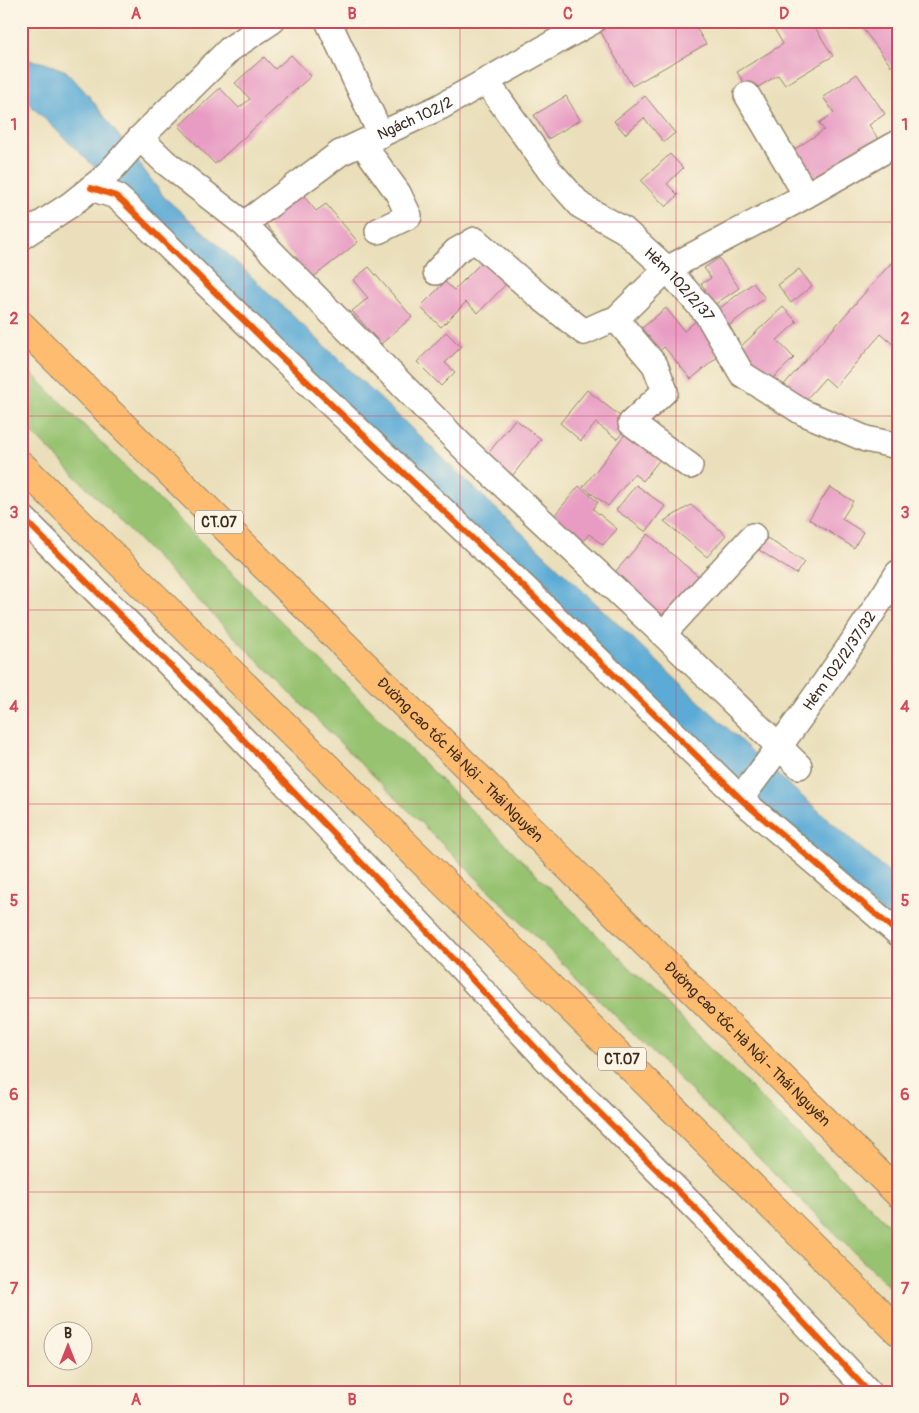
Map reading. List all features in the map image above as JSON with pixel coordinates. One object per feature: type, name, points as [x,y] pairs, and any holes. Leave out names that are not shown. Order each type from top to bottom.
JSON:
[{"type":"highway","name":"Đường cao tốc Hà Nội - Thái Nguyên","points":[[21,326],[898,1192]]},
{"type":"highway","name":"CT.07","points":[[21,465],[898,1332]]},
{"type":"street","points":[[21,237],[70,205],[98,182],[230,49],[272,21]]},
{"type":"street","points":[[328,21],[371,139],[409,216],[378,232]]},
{"type":"street","name":"Ngách 102/2","points":[[244,224],[340,153],[440,107],[592,21]]},
{"type":"street","name":"Hẻm 102/2/37","points":[[486,81],[550,171],[581,206],[624,230],[667,269],[708,314],[742,374],[802,412],[866,439],[898,446]]},
{"type":"street","points":[[747,95],[806,195]]},
{"type":"street","points":[[136,142],[165,162],[244,224],[468,452],[663,634],[799,766]]},
{"type":"street","points":[[436,272],[456,251],[475,240],[539,296],[584,332],[604,322],[616,319],[667,269],[806,195],[898,143]]},
{"type":"street","points":[[98,182],[124,203],[278,354],[526,589],[741,798],[898,933]]},
{"type":"street","points":[[616,319],[655,365],[665,391],[631,423],[690,466]]},
{"type":"street","points":[[21,516],[230,726],[548,1061],[703,1216],[869,1392]]},
{"type":"street","points":[[663,634],[754,536]]},
{"type":"street","name":"Hẻm 102/2/37/32","points":[[741,798],[780,747],[898,573]]},
{"type":"green space","points":[[21,363],[898,1234],[898,1296],[289,692],[21,421]]},
{"type":"water","points":[[24,59],[45,63],[66,71],[89,96],[164,197],[217,244],[762,761],[898,881],[898,925],[770,819],[21,96],[21,61]]},
{"type":"building","points":[[607,21],[692,21],[706,44],[632,86],[598,27]]},
{"type":"building","points":[[778,21],[811,21],[833,56],[785,85],[778,75],[750,92],[737,72],[783,44],[772,25]]},
{"type":"building","points":[[857,21],[884,21],[898,39],[898,60],[891,66]]},
{"type":"building","points":[[291,55],[311,76],[215,164],[179,126],[220,88],[239,108],[250,99],[235,83],[264,57],[275,69]]},
{"type":"building","points":[[857,74],[885,114],[869,125],[879,140],[811,185],[789,153],[824,130],[819,123],[834,113],[823,97]]},
{"type":"building","points":[[566,96],[580,120],[548,139],[534,115]]},
{"type":"building","points":[[645,96],[675,133],[664,142],[644,118],[625,134],[614,121]]},
{"type":"building","points":[[670,154],[683,168],[667,184],[678,195],[666,207],[641,181]]},
{"type":"building","points":[[297,188],[316,211],[326,204],[358,242],[311,279],[261,218]]},
{"type":"building","points":[[488,256],[511,279],[478,313],[466,302],[441,327],[420,307],[445,282],[454,290]]},
{"type":"building","points":[[719,258],[739,288],[708,309],[698,295],[706,290],[701,284],[711,278],[704,268]]},
{"type":"building","points":[[891,263],[898,269],[898,345],[896,347],[881,334],[835,387],[825,378],[802,404],[782,387]]},
{"type":"building","points":[[369,267],[412,317],[381,344],[352,311],[368,298],[353,280]]},
{"type":"building","points":[[799,269],[812,286],[791,303],[778,285]]},
{"type":"building","points":[[753,283],[765,298],[727,327],[716,311]]},
{"type":"building","points":[[783,307],[797,322],[777,340],[794,358],[769,382],[738,349]]},
{"type":"building","points":[[666,308],[684,331],[697,320],[724,352],[691,379],[664,347],[655,355],[636,333]]},
{"type":"building","points":[[446,332],[461,347],[445,363],[455,372],[441,386],[417,362]]},
{"type":"building","points":[[587,390],[630,424],[617,439],[596,423],[581,441],[560,423]]},
{"type":"building","points":[[515,419],[541,439],[509,480],[483,460]]},
{"type":"building","points":[[626,433],[660,459],[643,481],[634,474],[608,506],[583,487]]},
{"type":"building","points":[[636,485],[665,506],[646,532],[616,510]]},
{"type":"building","points":[[579,486],[598,502],[593,509],[617,529],[603,545],[589,534],[577,548],[548,523]]},
{"type":"building","points":[[830,487],[853,501],[842,519],[863,532],[854,548],[809,519]]},
{"type":"building","points":[[691,505],[726,535],[707,557],[664,521]]},
{"type":"building","points":[[648,534],[704,581],[665,626],[609,579]]},
{"type":"building","points":[[767,538],[804,562],[796,574],[759,550]]},
{"type":"cycle path","points":[[91,188],[116,196],[124,203],[278,354],[526,589],[745,803],[898,933]]},
{"type":"cycle path","points":[[21,516],[217,712],[423,927],[548,1061],[703,1216],[869,1392]]}]
